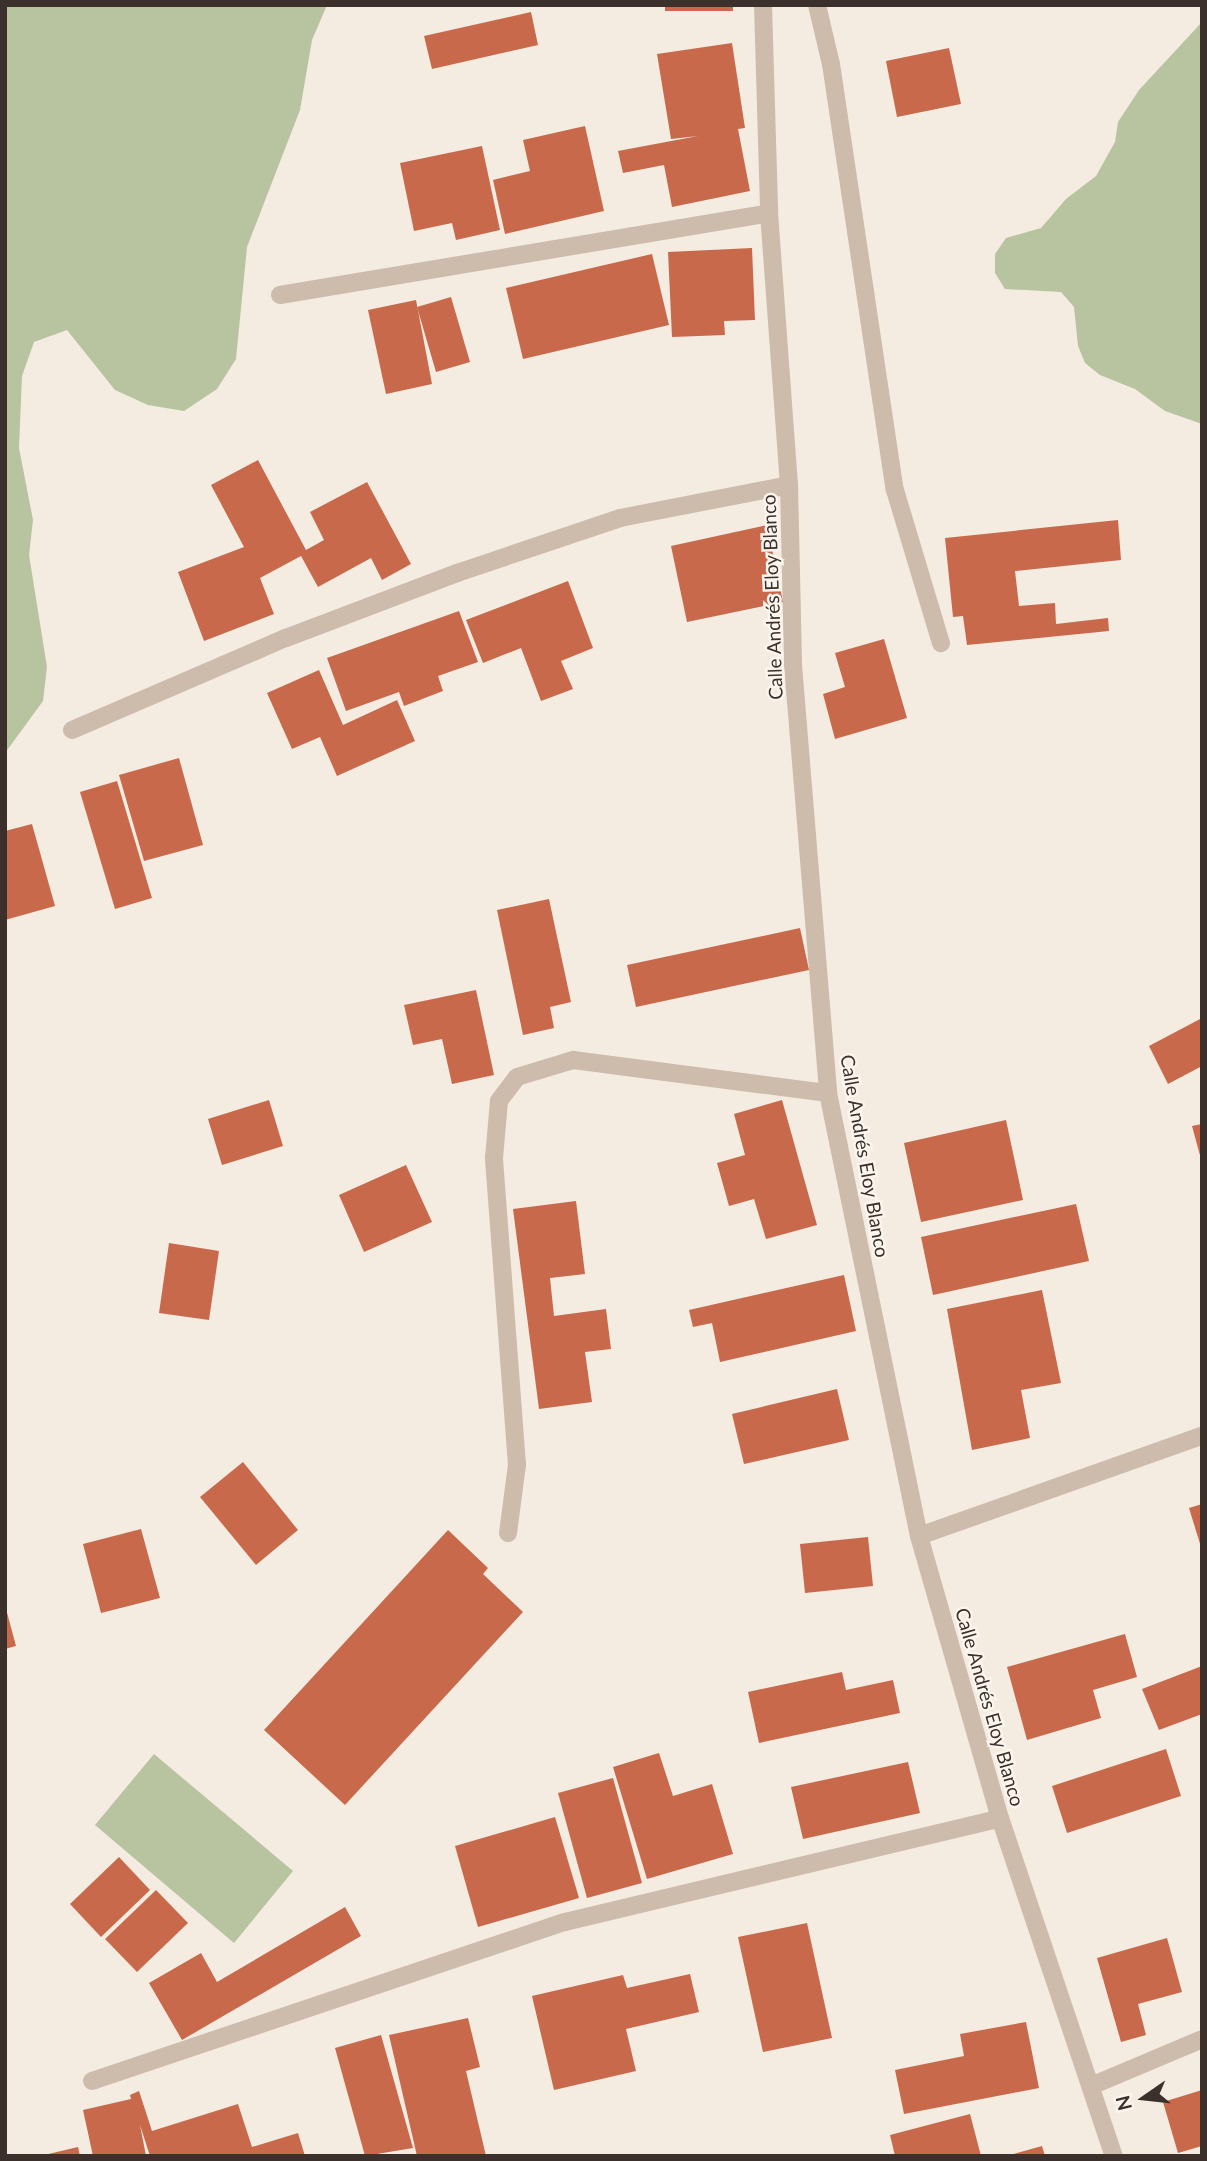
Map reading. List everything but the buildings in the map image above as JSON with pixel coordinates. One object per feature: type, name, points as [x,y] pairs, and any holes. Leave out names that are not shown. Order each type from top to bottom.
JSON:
[{"type":"street","name":"Calle Andrés Eloy Blanco","points":[[763,5],[769,214],[789,485],[793,665],[828,1093],[919,1536],[1000,1818],[1114,2156]]},
{"type":"street","points":[[817,5],[831,64],[895,489],[941,643]]},
{"type":"street","points":[[280,295],[769,214]]},
{"type":"street","points":[[72,730],[286,638],[470,569],[620,519],[789,485]]},
{"type":"street","points":[[508,1533],[517,1465],[494,1158],[499,1101],[517,1077],[573,1060],[828,1093]]},
{"type":"street","points":[[919,1536],[1202,1436]]},
{"type":"street","points":[[92,2081],[565,1922],[1000,1818]]},
{"type":"street","points":[[1091,2086],[1202,2039]]},
{"type":"green space","points":[[5,5],[327,5],[312,40],[300,110],[247,247],[236,359],[217,389],[184,411],[148,405],[115,390],[67,330],[34,342],[22,376],[19,448],[33,520],[29,555],[47,667],[43,701],[5,753]]},
{"type":"green space","points":[[1202,22],[1202,424],[1165,411],[1135,389],[1100,375],[1085,363],[1078,346],[1074,307],[1061,292],[1005,289],[995,273],[995,254],[1006,238],[1041,228],[1066,199],[1096,176],[1115,142],[1118,122],[1139,90]]},
{"type":"green space","points":[[154,1754],[293,1871],[234,1943],[95,1825]]}]
